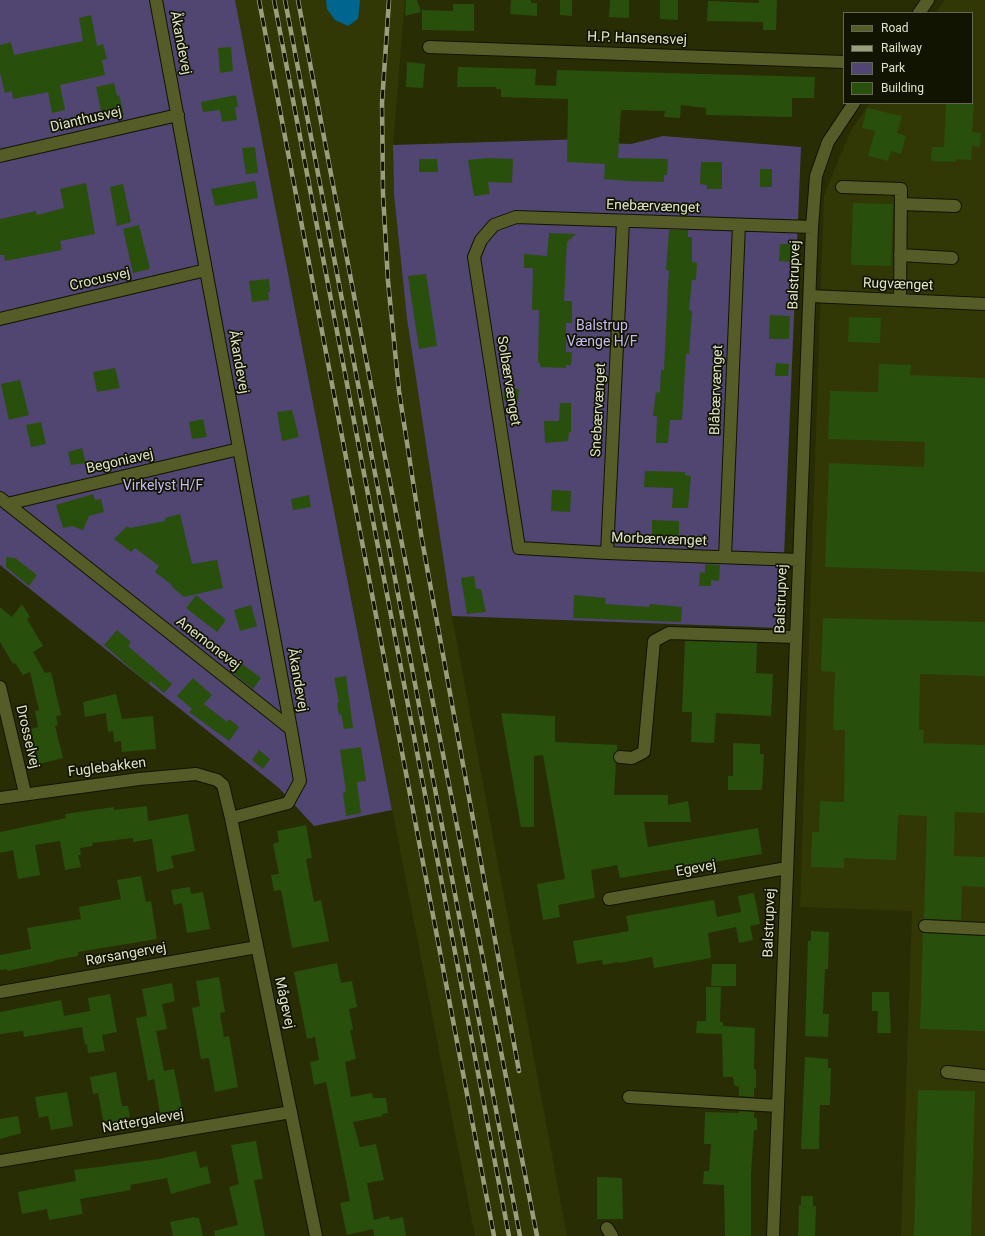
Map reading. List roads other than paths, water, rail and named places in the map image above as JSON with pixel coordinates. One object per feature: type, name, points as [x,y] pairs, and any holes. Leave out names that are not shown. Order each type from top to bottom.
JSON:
[{"type":"street","name":"Åkandevej","points":[[156,0],[291,729]]},
{"type":"street","points":[[920,12],[928,0]]},
{"type":"street","name":"H.P. Hansensvej","points":[[429,47],[843,62]]},
{"type":"street","name":"Balstrupvej","points":[[773,1236],[812,227],[816,176],[828,142],[853,104]]},
{"type":"street","name":"Dianthusvej","points":[[0,156],[178,115]]},
{"type":"street","points":[[842,187],[901,189],[900,300]]},
{"type":"street","points":[[901,204],[955,206]]},
{"type":"street","name":"Enebærvænget","points":[[494,225],[516,216],[812,227]]},
{"type":"street","name":"Snebærvænget","points":[[607,553],[623,221]]},
{"type":"street","name":"Solbærvænget","points":[[494,225],[481,240],[474,257],[519,548]]},
{"type":"street","name":"Blåbærvænget","points":[[725,557],[739,225]]},
{"type":"street","points":[[900,255],[952,258]]},
{"type":"street","name":"Crocusvej","points":[[0,319],[206,270]]},
{"type":"street","name":"Rugvænget","points":[[810,296],[985,304]]},
{"type":"street","name":"Begoniavej","points":[[4,501],[239,449]]},
{"type":"street","name":"Anemonevej","points":[[4,501],[291,729]]},
{"type":"street","name":"Morbærvænget","points":[[519,548],[607,553],[799,560]]},
{"type":"street","points":[[620,757],[632,758],[644,752],[654,641],[669,633],[796,637]]},
{"type":"street","name":"Drosselvej","points":[[0,687],[25,793]]},
{"type":"street","points":[[232,818],[288,803],[300,781],[291,729]]},
{"type":"street","name":"Fuglebakken","points":[[0,798],[25,793],[139,779],[196,774],[217,780]]},
{"type":"street","name":"Mågevej","points":[[217,780],[223,785],[226,792],[232,818],[316,1236]]},
{"type":"street","name":"Egevej","points":[[609,898],[787,868]]},
{"type":"street","points":[[925,926],[985,928]]},
{"type":"street","name":"Rørsangervej","points":[[0,992],[257,947]]},
{"type":"street","points":[[947,1072],[985,1076]]},
{"type":"street","points":[[629,1097],[778,1106]]},
{"type":"street","name":"Nattergalevej","points":[[0,1161],[291,1112]]},
{"type":"water","points":[[326,0],[360,0],[358,19],[348,26],[335,20],[327,9]]},
{"type":"railway","points":[[259,0],[494,1236]]},
{"type":"railway","points":[[274,0],[509,1236]]},
{"type":"railway","points":[[285,0],[520,1236]]},
{"type":"railway","points":[[298,0],[370,380],[537,1236]]},
{"type":"railway","points":[[389,0],[382,103],[383,194],[388,281],[399,391],[422,540],[519,1071]]},
{"type":"park label","name":"Balstrup Vænge H/F","points":[[602,334]]},
{"type":"park label","name":"Virkelyst H/F","points":[[163,486]]}]
